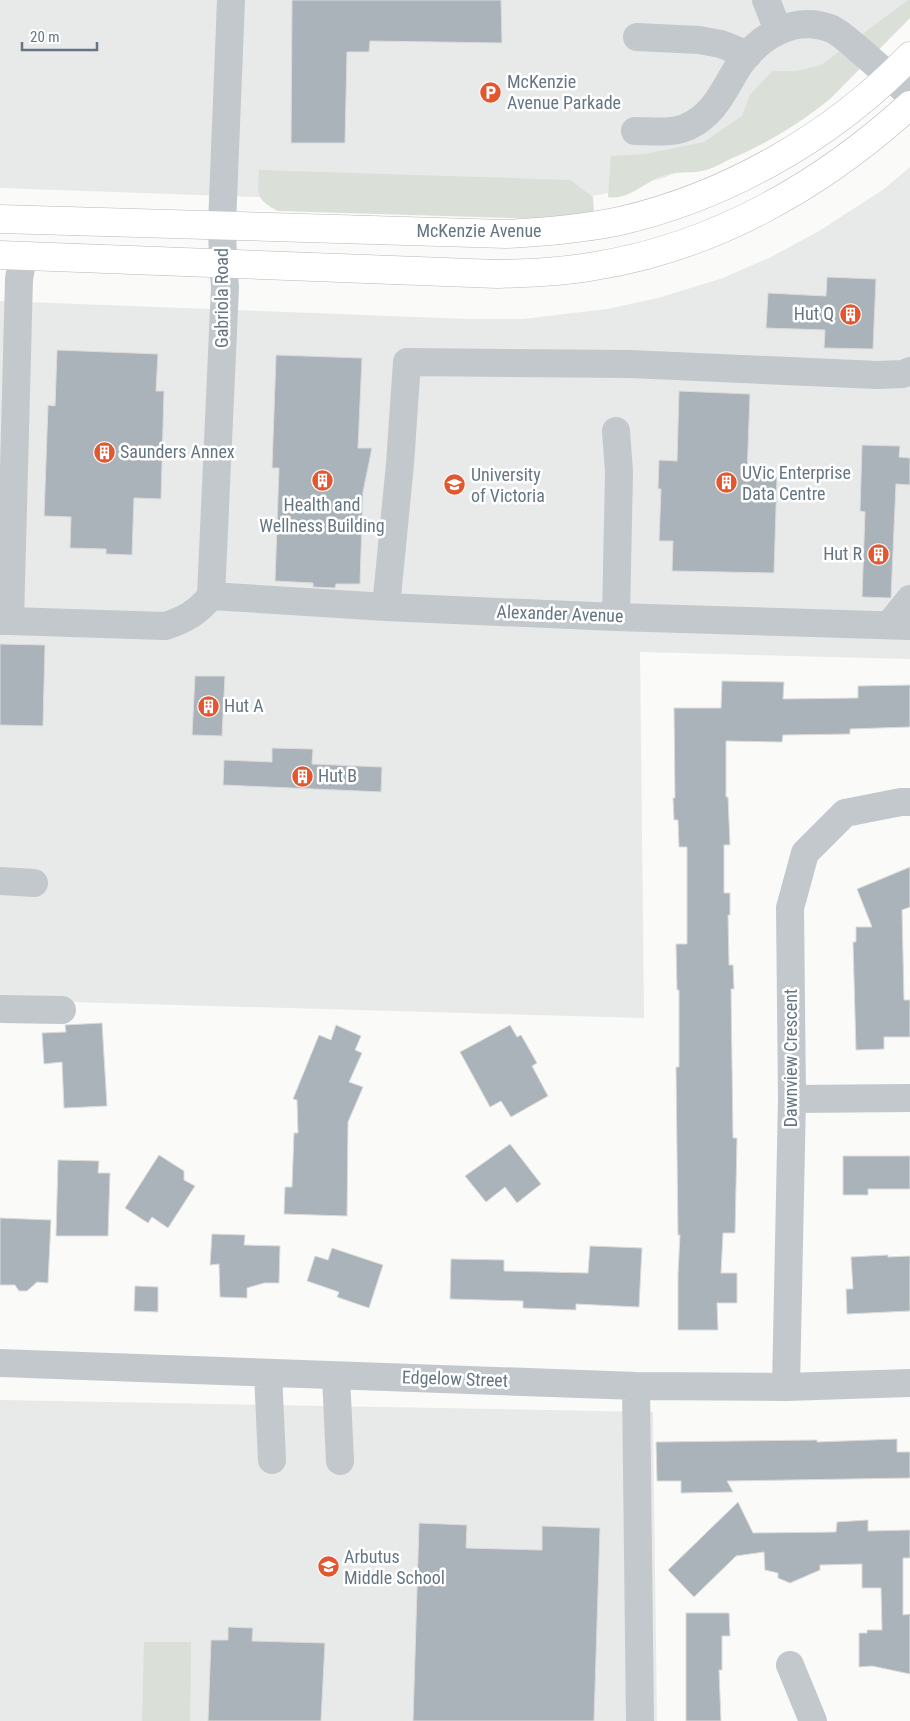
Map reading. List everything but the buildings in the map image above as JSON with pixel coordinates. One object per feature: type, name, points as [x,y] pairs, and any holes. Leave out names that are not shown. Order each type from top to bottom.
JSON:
[{"type":"main road","name":"McKenzie Avenue","points":[[0,219],[506,234],[581,228],[620,221],[674,205],[729,184],[784,155],[838,119],[891,76],[910,56]]},
{"type":"main road","points":[[12,256],[497,274],[566,270],[628,260],[713,233],[772,205],[810,183],[850,156],[910,105]]},
{"type":"street","name":"Gabriola Road","points":[[211,596],[225,287],[222,225],[231,0]]},
{"type":"street","points":[[766,0],[778,30]]},
{"type":"street","points":[[635,131],[669,132],[687,127],[704,116],[716,105],[748,55],[764,40],[778,30],[795,25],[815,12],[834,30],[891,76],[910,95]]},
{"type":"street","points":[[637,37],[699,40],[721,44],[748,55]]},
{"type":"street","points":[[12,256],[20,279],[5,621],[165,626],[180,622],[193,615],[211,596]]},
{"type":"street","points":[[386,607],[400,464],[407,362],[630,364],[877,374],[903,374],[910,371]]},
{"type":"street","points":[[616,431],[619,472],[616,617]]},
{"type":"street","name":"Alexander Avenue","points":[[211,596],[386,607],[616,617],[900,625]]},
{"type":"street","points":[[900,625],[910,599]]},
{"type":"street","name":"Dawnview Crescent","points":[[786,1387],[792,1099],[790,908],[805,853],[845,814],[901,802],[910,802]]},
{"type":"street","points":[[0,881],[34,883]]},
{"type":"street","points":[[0,1009],[62,1010]]},
{"type":"street","points":[[792,1099],[910,1098]]},
{"type":"street","name":"Edgelow Street","points":[[0,1363],[336,1376],[402,1376],[636,1386],[786,1387],[910,1383]]},
{"type":"street","points":[[268,1373],[272,1460]]},
{"type":"street","points":[[336,1376],[340,1462]]},
{"type":"street","points":[[636,1386],[640,1721]]},
{"type":"street","points":[[790,1665],[813,1721]]},
{"type":"shaded area","points":[[0,0],[910,0],[716,157],[663,178],[613,192],[572,200],[490,205],[0,188]]},
{"type":"shaded area","points":[[910,0],[910,18],[831,98],[783,132],[757,147],[712,168],[664,175],[623,196],[608,197],[611,156],[645,154],[704,142],[742,116],[750,95],[772,71],[796,71],[821,65]]},
{"type":"shaded area","name":"University of Victoria","points":[[910,167],[910,659],[640,652],[644,1018],[0,1000],[0,301],[468,319],[523,319],[607,309],[658,298],[723,278],[771,257],[819,231],[884,189]]},
{"type":"shaded area","points":[[259,170],[570,180],[593,197],[594,213],[539,219],[278,211],[265,203],[260,195],[258,185]]},
{"type":"shaded area","name":"Arbutus Middle School","points":[[0,1400],[653,1412],[657,1721],[0,1721]]},
{"type":"shaded area","points":[[144,1642],[191,1642],[190,1721],[142,1721]]},
{"type":"place","name":"McKenzie Avenue Parkade","points":[[491,92]]},
{"type":"place","name":"Hut Q","points":[[850,314]]},
{"type":"place","name":"Saunders Annex","points":[[104,452]]},
{"type":"place","name":"Health and Wellness Building","points":[[322,480]]},
{"type":"place","name":"UVic Enterprise Data Centre","points":[[726,483]]},
{"type":"place","name":"University of Victoria","points":[[455,485]]},
{"type":"place","name":"Hut R","points":[[878,554]]},
{"type":"place","name":"Hut A","points":[[208,706]]},
{"type":"place","name":"Hut B","points":[[302,776]]},
{"type":"place","name":"Arbutus Middle School","points":[[328,1567]]}]
